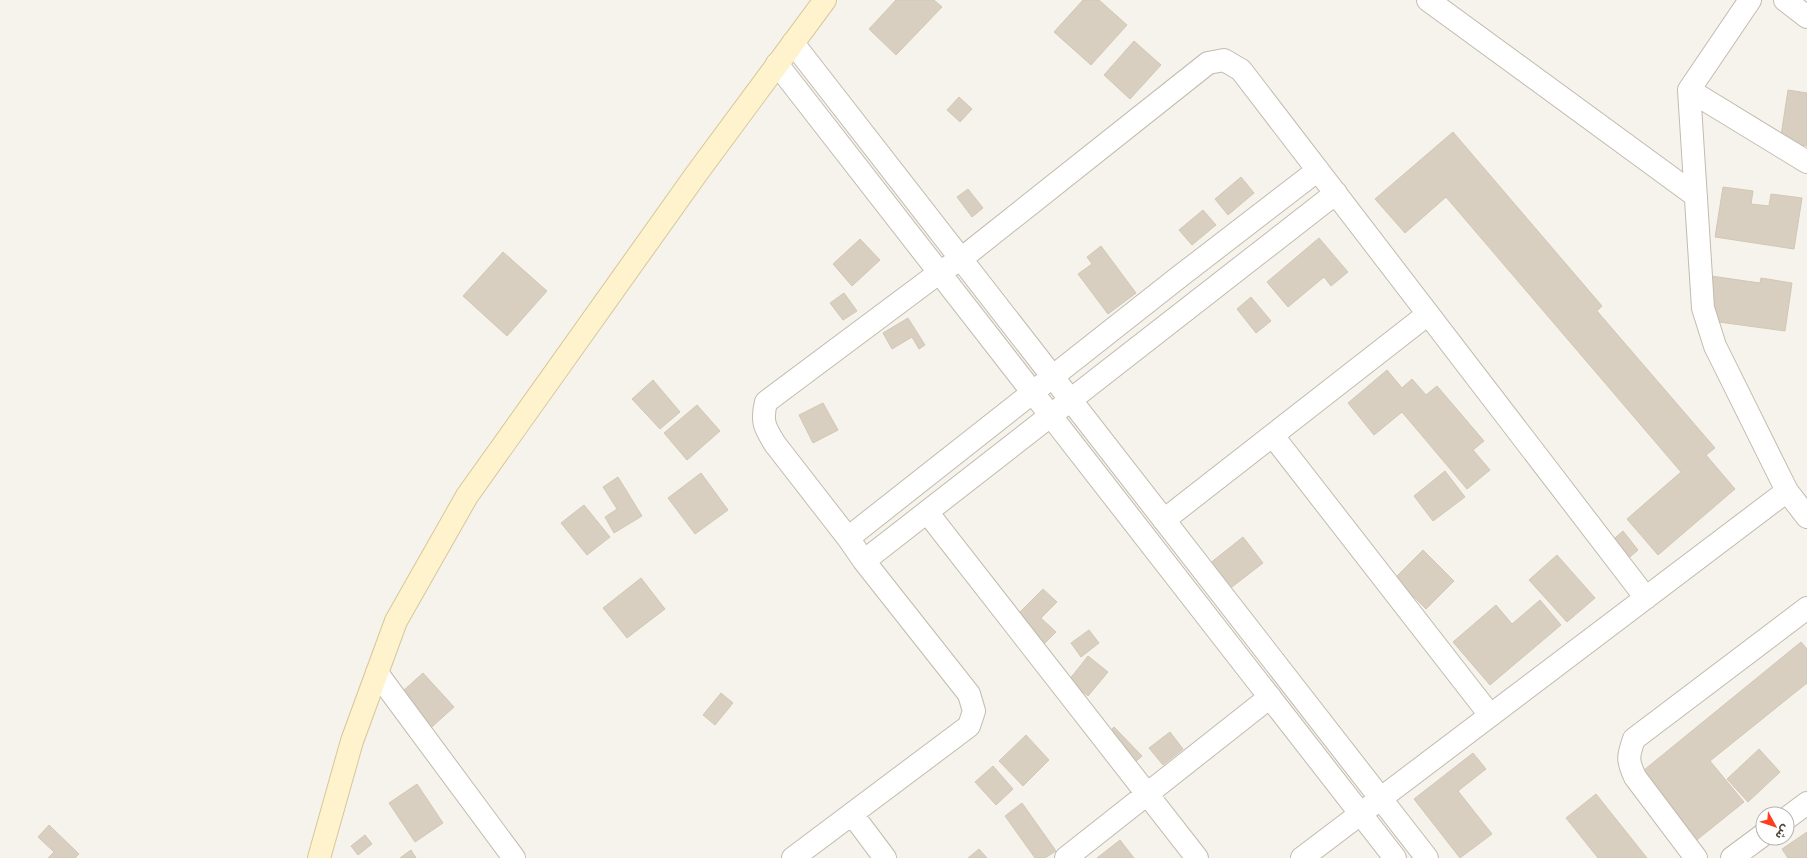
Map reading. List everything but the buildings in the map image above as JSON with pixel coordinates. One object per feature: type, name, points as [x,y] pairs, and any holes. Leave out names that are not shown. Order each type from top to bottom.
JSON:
[{"type":"main road","points":[[319,858],[352,741],[396,621],[467,496],[692,180],[825,0]]},
{"type":"street","points":[[1428,0],[1696,196]]},
{"type":"street","points":[[1750,0],[1689,90],[1702,308],[1715,346],[1787,490],[1807,517]]},
{"type":"street","points":[[1784,0],[1807,17]]},
{"type":"street","points":[[793,43],[1427,858]]},
{"type":"street","points":[[793,858],[969,726],[974,711],[969,694],[864,561],[775,444],[765,428],[763,415],[766,402],[940,272],[961,259],[1208,64],[1224,60],[1241,70],[1646,598]]},
{"type":"street","points":[[777,64],[1395,858]]},
{"type":"street","points":[[1689,90],[1807,162]]},
{"type":"street","points":[[848,538],[1318,170]]},
{"type":"street","points":[[864,561],[1336,193]]},
{"type":"street","points":[[1164,520],[1428,314]]},
{"type":"street","points":[[1273,436],[1490,715]]},
{"type":"street","points":[[1302,858],[1787,490]]},
{"type":"street","points":[[927,512],[1197,858]]},
{"type":"street","points":[[1696,858],[1634,777],[1629,764],[1628,756],[1634,739],[1807,608]]},
{"type":"street","points":[[377,673],[514,858]]},
{"type":"street","points":[[1066,858],[1146,793],[1270,697]]},
{"type":"street","points":[[1795,812],[1807,803]]},
{"type":"street","points":[[852,814],[885,858]]},
{"type":"street","points":[[1732,858],[1755,841]]}]
